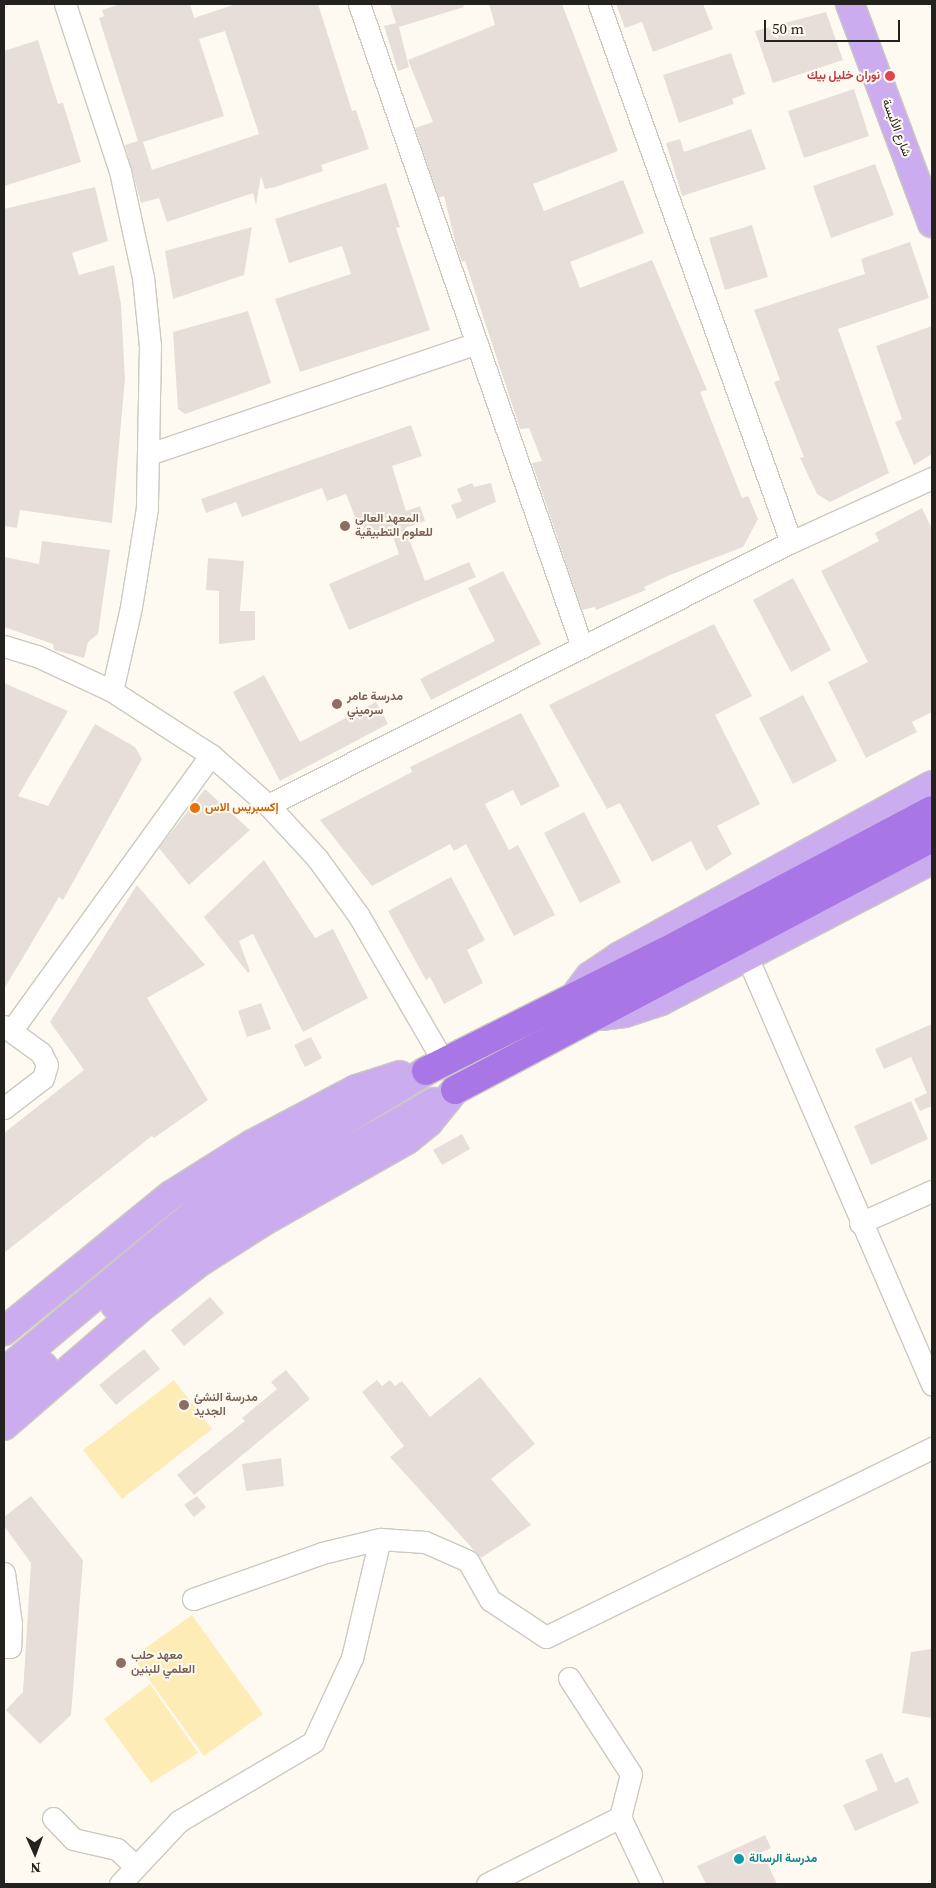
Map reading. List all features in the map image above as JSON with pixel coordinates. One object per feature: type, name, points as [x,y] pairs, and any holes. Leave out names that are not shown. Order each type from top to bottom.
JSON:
[{"type":"highway","points":[[455,1090],[581,1007],[932,810]]},
{"type":"highway","points":[[434,1066],[581,1007],[932,838]]},
{"type":"main road","name":"شارع الألبسة","points":[[850,4],[932,223]]},
{"type":"main road","points":[[932,785],[618,957],[590,976],[581,1007],[625,1014],[661,1001],[748,958],[932,860]]},
{"type":"main road","points":[[4,1331],[171,1195],[252,1144],[356,1089],[391,1076],[434,1066]]},
{"type":"main road","points":[[4,1372],[200,1208],[434,1066]]},
{"type":"main road","points":[[4,1400],[208,1231],[273,1191],[455,1090]]},
{"type":"main road","points":[[4,1426],[200,1262],[407,1140],[428,1122],[455,1090]]},
{"type":"street","points":[[65,4],[120,171],[143,277],[150,346],[149,454],[146,517],[131,607],[112,691]]},
{"type":"street","points":[[359,4],[582,647]]},
{"type":"street","points":[[599,4],[791,542]]},
{"type":"street","points":[[149,454],[477,343]]},
{"type":"street","points":[[268,805],[791,542],[932,478]]},
{"type":"street","points":[[4,646],[37,656],[112,691],[211,755],[268,805],[317,858],[359,916],[434,1066]]},
{"type":"street","points":[[4,1108],[43,1078],[47,1070],[41,1053],[7,1028],[211,755]]},
{"type":"street","points":[[748,958],[860,1223],[932,1385]]},
{"type":"street","points":[[860,1223],[932,1191]]},
{"type":"street","points":[[193,1599],[322,1553],[380,1539],[425,1542],[468,1561],[490,1600],[546,1637],[932,1448]]},
{"type":"street","points":[[120,1884],[179,1821],[313,1742],[352,1658],[380,1539]]},
{"type":"street","points":[[4,1572],[10,1647],[4,1647]]},
{"type":"street","points":[[569,1678],[631,1774],[620,1817],[652,1884]]},
{"type":"street","points":[[487,1884],[620,1817]]},
{"type":"street","points":[[53,1818],[73,1839],[117,1849],[136,1867]]},
{"type":"shaded area","points":[[174,1380],[212,1429],[122,1499],[83,1450]]},
{"type":"shaded area","points":[[192,1615],[263,1714],[204,1756],[133,1657]]},
{"type":"shaded area","points":[[150,1684],[198,1753],[151,1783],[104,1719]]},
{"type":"building","points":[[121,4],[190,4],[194,18],[236,4],[318,4],[352,111],[356,110],[369,149],[321,165],[323,171],[275,187],[265,189],[261,176],[256,205],[253,193],[167,222],[159,198],[141,203],[125,145],[138,141],[99,18],[104,16],[102,10]],"holes":[[[225,31],[259,134],[152,170],[143,142],[224,116],[199,39]]]},
{"type":"building","points":[[390,4],[463,4],[464,7],[399,27],[409,67],[398,71],[384,26],[396,23]]},
{"type":"building","points":[[489,4],[562,4],[618,151],[533,184],[544,211],[623,180],[644,233],[570,262],[580,288],[652,260],[707,390],[700,392],[742,498],[748,496],[758,519],[743,547],[670,575],[644,587],[646,590],[596,610],[595,607],[582,610],[532,463],[542,461],[529,428],[520,429],[465,261],[462,262],[456,245],[444,196],[439,198],[415,128],[433,122],[408,60],[495,25]]},
{"type":"building","points":[[616,4],[703,4],[713,29],[653,52],[642,22],[625,28]]},
{"type":"building","points":[[826,12],[843,60],[773,83],[755,31]]},
{"type":"building","points":[[38,40],[58,104],[63,103],[81,162],[4,186],[4,51]]},
{"type":"building","points":[[731,53],[745,94],[732,99],[734,104],[679,123],[663,75]]},
{"type":"building","points":[[854,89],[869,136],[804,158],[788,111]]},
{"type":"building","points":[[751,129],[766,169],[682,196],[666,143],[680,139],[684,152]]},
{"type":"building","points":[[875,164],[894,215],[831,238],[813,186]]},
{"type":"building","points":[[386,183],[400,227],[396,228],[430,330],[300,372],[275,299],[351,274],[342,246],[289,263],[275,219]]},
{"type":"building","points":[[95,187],[108,241],[72,253],[79,275],[114,265],[121,305],[125,379],[112,523],[20,510],[17,528],[4,526],[4,209]]},
{"type":"building","points":[[752,225],[768,277],[725,290],[709,238]]},
{"type":"building","points":[[252,227],[244,275],[173,299],[165,251]]},
{"type":"building","points":[[910,242],[929,298],[838,329],[889,473],[830,502],[817,494],[800,458],[804,457],[774,382],[780,380],[754,310],[865,274],[861,259]]},
{"type":"building","points":[[248,311],[271,383],[185,414],[178,409],[173,332]]},
{"type":"building","points":[[932,326],[932,454],[914,465],[895,422],[902,419],[876,346]]},
{"type":"building","points":[[411,425],[422,456],[392,466],[406,511],[420,506],[425,521],[405,528],[425,581],[469,562],[476,577],[349,630],[329,584],[399,554],[390,528],[363,538],[346,494],[327,501],[322,488],[242,517],[236,502],[206,513],[201,499]]},
{"type":"building","points":[[472,483],[474,487],[491,483],[496,502],[457,519],[451,505],[462,501],[457,489]]},
{"type":"building","points":[[922,508],[932,529],[932,712],[912,722],[917,732],[866,758],[828,682],[868,662],[821,571],[879,541],[875,533]]},
{"type":"building","points":[[42,541],[110,550],[98,634],[88,642],[84,658],[54,650],[53,644],[4,627],[4,557],[39,564]]},
{"type":"building","points":[[208,558],[244,561],[240,611],[255,611],[255,640],[219,644],[219,591],[206,590]]},
{"type":"building","points":[[503,571],[541,644],[431,700],[420,679],[495,641],[468,588]]},
{"type":"building","points":[[793,578],[831,650],[791,672],[753,600]]},
{"type":"building","points":[[714,624],[752,696],[715,715],[760,804],[717,826],[732,854],[706,871],[691,841],[652,862],[620,803],[607,809],[549,705]]},
{"type":"building","points":[[264,675],[300,742],[376,702],[388,724],[280,781],[233,692]]},
{"type":"building","points":[[4,683],[68,711],[18,796],[48,806],[95,724],[135,747],[142,759],[63,900],[59,897],[4,989]]},
{"type":"building","points":[[803,695],[837,761],[793,784],[759,718]]},
{"type":"building","points":[[521,713],[560,786],[521,806],[513,790],[485,804],[509,850],[518,845],[555,915],[514,936],[466,844],[454,851],[450,844],[372,886],[320,820],[412,772],[410,767]]},
{"type":"building","points":[[205,789],[250,830],[189,885],[159,848]]},
{"type":"building","points":[[584,812],[621,882],[580,903],[544,833]]},
{"type":"building","points":[[264,860],[315,938],[333,929],[368,998],[303,1032],[253,934],[239,941],[250,971],[248,973],[204,917]]},
{"type":"building","points":[[451,877],[485,940],[467,950],[483,983],[444,1004],[430,977],[426,980],[388,911]]},
{"type":"building","points":[[137,885],[205,965],[147,998],[208,1100],[154,1138],[152,1136],[4,1253],[4,1133],[84,1070],[50,1022]]},
{"type":"building","points":[[261,1003],[271,1029],[247,1037],[238,1011]]},
{"type":"building","points":[[932,1024],[932,1106],[920,1111],[914,1099],[927,1093],[911,1057],[884,1069],[875,1049]]},
{"type":"building","points":[[311,1037],[322,1058],[305,1067],[294,1045]]},
{"type":"building","points":[[911,1101],[928,1139],[871,1165],[854,1126]]},
{"type":"building","points":[[462,1134],[470,1149],[442,1165],[433,1150]]},
{"type":"building","points":[[210,1297],[224,1313],[184,1346],[171,1330]]},
{"type":"building","points":[[144,1349],[160,1369],[116,1405],[99,1385]]},
{"type":"building","points":[[286,1370],[310,1399],[194,1495],[177,1475],[245,1421],[242,1418],[277,1389],[271,1382]]},
{"type":"building","points":[[480,1377],[535,1444],[491,1479],[531,1525],[481,1558],[390,1457],[404,1446],[362,1392],[377,1380],[382,1386],[390,1380],[395,1386],[402,1381],[430,1417]]},
{"type":"building","points":[[281,1458],[284,1486],[246,1491],[242,1464]]},
{"type":"building","points":[[31,1496],[83,1560],[71,1715],[40,1744],[6,1710],[23,1692],[31,1563],[4,1526],[4,1517]]},
{"type":"building","points":[[197,1496],[206,1507],[194,1517],[184,1505]]},
{"type":"building","points":[[932,1649],[932,1718],[902,1713],[911,1652]]},
{"type":"building","points":[[882,1753],[895,1783],[908,1777],[919,1803],[855,1831],[843,1805],[878,1790],[865,1760]]},
{"type":"building","name":"مدرسة الرسالة","points":[[765,1835],[771,1848],[762,1852],[777,1884],[706,1884],[697,1866]]},
{"type":"place","name":"نوران خليل بيك","points":[[890,76]]},
{"type":"place","name":"المعهد العالي للعلوم التطبيقية","points":[[345,526]]},
{"type":"place","name":"مدرسة عامر سرميني","points":[[337,704]]},
{"type":"place","name":"إكسبريس الاس","points":[[195,808]]},
{"type":"place","name":"مدرسة النشئ الجديد","points":[[184,1405]]},
{"type":"place","name":"معهد حلب العلمي للبنين","points":[[121,1663]]},
{"type":"place","name":"مدرسة الرسالة","points":[[739,1859]]}]
